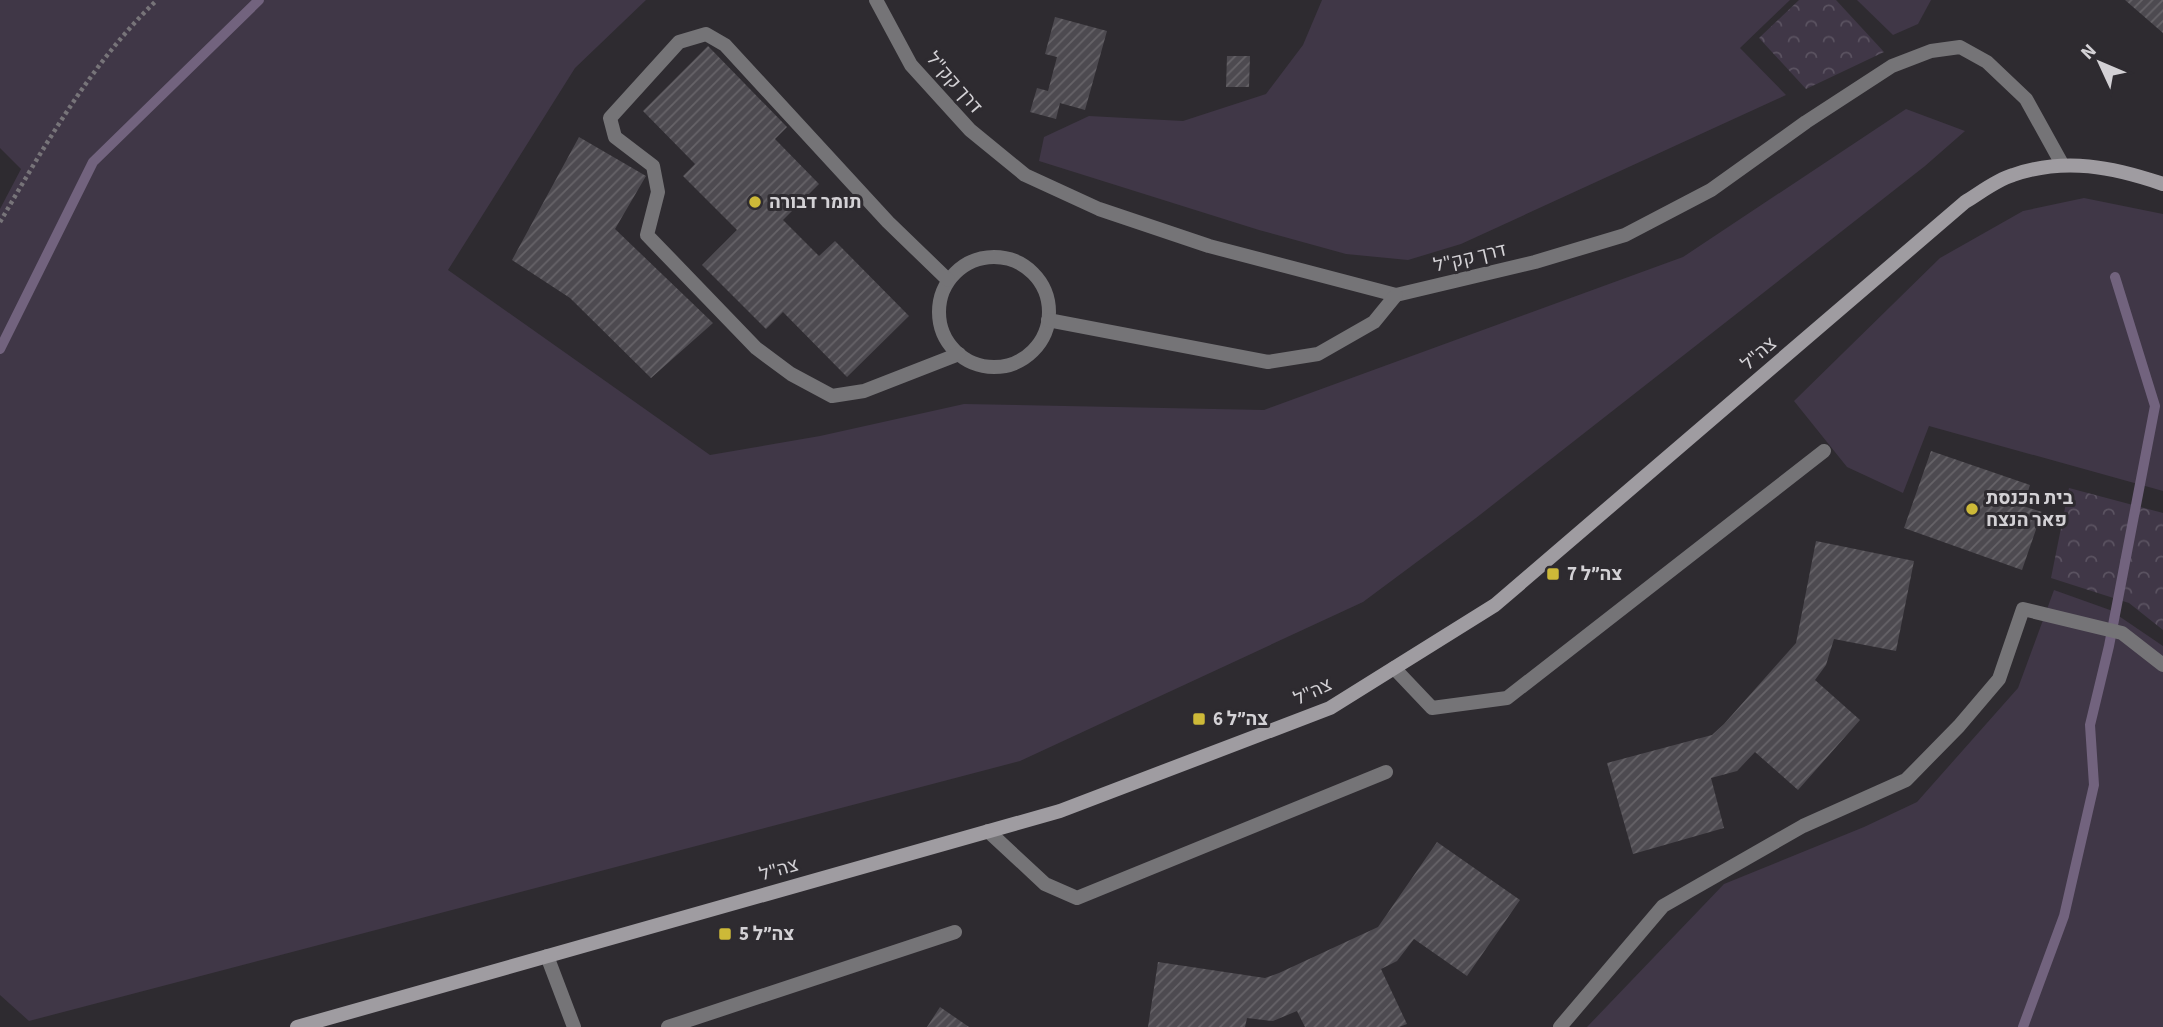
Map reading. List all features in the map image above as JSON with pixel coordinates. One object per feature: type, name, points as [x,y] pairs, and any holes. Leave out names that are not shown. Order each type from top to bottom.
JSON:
[{"type":"street","name":"דרך קק\"ל","points":[[876,0],[911,65],[970,130],[1025,175],[1099,209],[1209,246],[1396,295],[1535,262],[1625,235],[1711,190],[1806,122],[1892,66],[1931,51],[1960,47],[1987,62],[2025,99],[2062,164]]},
{"type":"street","points":[[948,280],[888,222],[725,45],[706,34],[680,42],[610,118],[615,136],[653,166],[658,192],[647,235],[756,348],[790,374],[832,396],[864,391],[958,354]]},
{"type":"street","name":"צה\"ל","points":[[297,1027],[1060,811],[1330,708],[1495,605],[1965,202],[2011,175],[2062,164],[2117,168],[2163,184]]},
{"type":"street","points":[[995,256],[1013,260],[1030,269],[1042,284],[1048,301],[1048,320],[1042,338],[1031,353],[1014,363],[996,367],[977,365],[958,354],[940,327],[941,295],[948,280],[959,268],[976,259],[995,256]]},
{"type":"street","points":[[1048,320],[1268,362],[1318,354],[1374,322],[1396,295]]},
{"type":"street","points":[[1394,668],[1432,708],[1507,698],[1824,451]]},
{"type":"street","points":[[1560,1027],[1663,906],[1803,826],[1906,780],[1959,726],[1998,678],[2023,609],[2122,633],[2163,665]]},
{"type":"street","points":[[988,831],[1045,884],[1077,898],[1386,772]]},
{"type":"street","points":[[668,1027],[955,932]]},
{"type":"street","points":[[547,956],[574,1027]]},
{"type":"path","points":[[0,222],[48,139],[132,23],[157,0]]},
{"type":"green space","points":[[0,0],[646,0],[575,68],[448,270],[710,455],[820,436],[964,404],[1264,410],[1683,257],[1906,109],[1965,131],[1925,166],[1476,518],[1363,602],[1020,761],[29,1021],[0,995],[0,209],[21,169],[0,148]]},
{"type":"green space","points":[[1322,0],[1790,0],[1740,48],[1786,95],[1461,244],[1408,260],[1346,254],[1259,230],[1039,161],[1044,137],[1089,116],[1183,121],[1266,94],[1303,45]]},
{"type":"green space","points":[[1799,0],[1836,0],[1884,52],[1806,89],[1759,38]]},
{"type":"green space","points":[[1857,0],[1931,0],[1918,24],[1893,35]]},
{"type":"green space","points":[[2084,198],[2163,214],[2163,491],[1929,426],[1903,493],[1847,467],[1794,401],[1940,258],[2023,211]]},
{"type":"green space","points":[[2069,488],[2163,513],[2163,630],[2129,603],[2051,578]]},
{"type":"green space","points":[[2054,590],[2110,610],[2163,646],[2163,1027],[1587,1027],[1724,884],[1864,827],[1917,802],[2018,688]]},
{"type":"building","points":[[2125,0],[2163,0],[2163,33]]},
{"type":"building","points":[[1055,17],[1107,31],[1085,110],[1060,103],[1056,119],[1030,112],[1037,88],[1048,91],[1057,57],[1045,54]]},
{"type":"building","name":"תומר דבורה","points":[[708,46],[787,127],[775,139],[819,184],[783,220],[819,256],[835,241],[909,316],[847,377],[783,312],[766,329],[702,265],[737,230],[683,176],[695,164],[643,111]]},
{"type":"building","points":[[1227,56],[1250,56],[1249,87],[1226,87]]},
{"type":"building","points":[[579,137],[646,176],[615,229],[713,323],[651,378],[570,298],[512,260]]},
{"type":"building","name":"בית הכנסת פאר הנצח","points":[[1931,451],[2030,485],[2023,506],[2042,512],[2022,570],[1904,528]]},
{"type":"building","points":[[1816,541],[1914,561],[1896,651],[1834,639],[1826,665],[1815,680],[1860,720],[1798,790],[1755,752],[1737,771],[1711,778],[1724,828],[1633,854],[1607,763],[1712,735],[1724,724],[1796,643]]},
{"type":"building","points":[[1437,842],[1520,900],[1467,976],[1414,939],[1397,961],[1381,969],[1407,1024],[1399,1027],[1305,1027],[1297,1011],[1273,1021],[1247,1018],[1245,1027],[1148,1027],[1158,962],[1265,978],[1279,973],[1378,927]]},
{"type":"building","points":[[940,1007],[969,1027],[927,1027]]},
{"type":"waterway","points":[[0,349],[93,162],[259,0]]},
{"type":"waterway","points":[[2023,1027],[2064,916],[2094,785],[2090,725],[2109,646],[2155,406],[2115,277]]},
{"type":"place","name":"תומר דבורה","points":[[755,202]]},
{"type":"place","name":"בית הכנסת פאר הנצח","points":[[1972,509]]},
{"type":"place","name":"צה״ל 7","points":[[1553,574]]},
{"type":"place","name":"צה״ל 6","points":[[1199,719]]},
{"type":"place","name":"צה״ל 5","points":[[725,934]]}]
